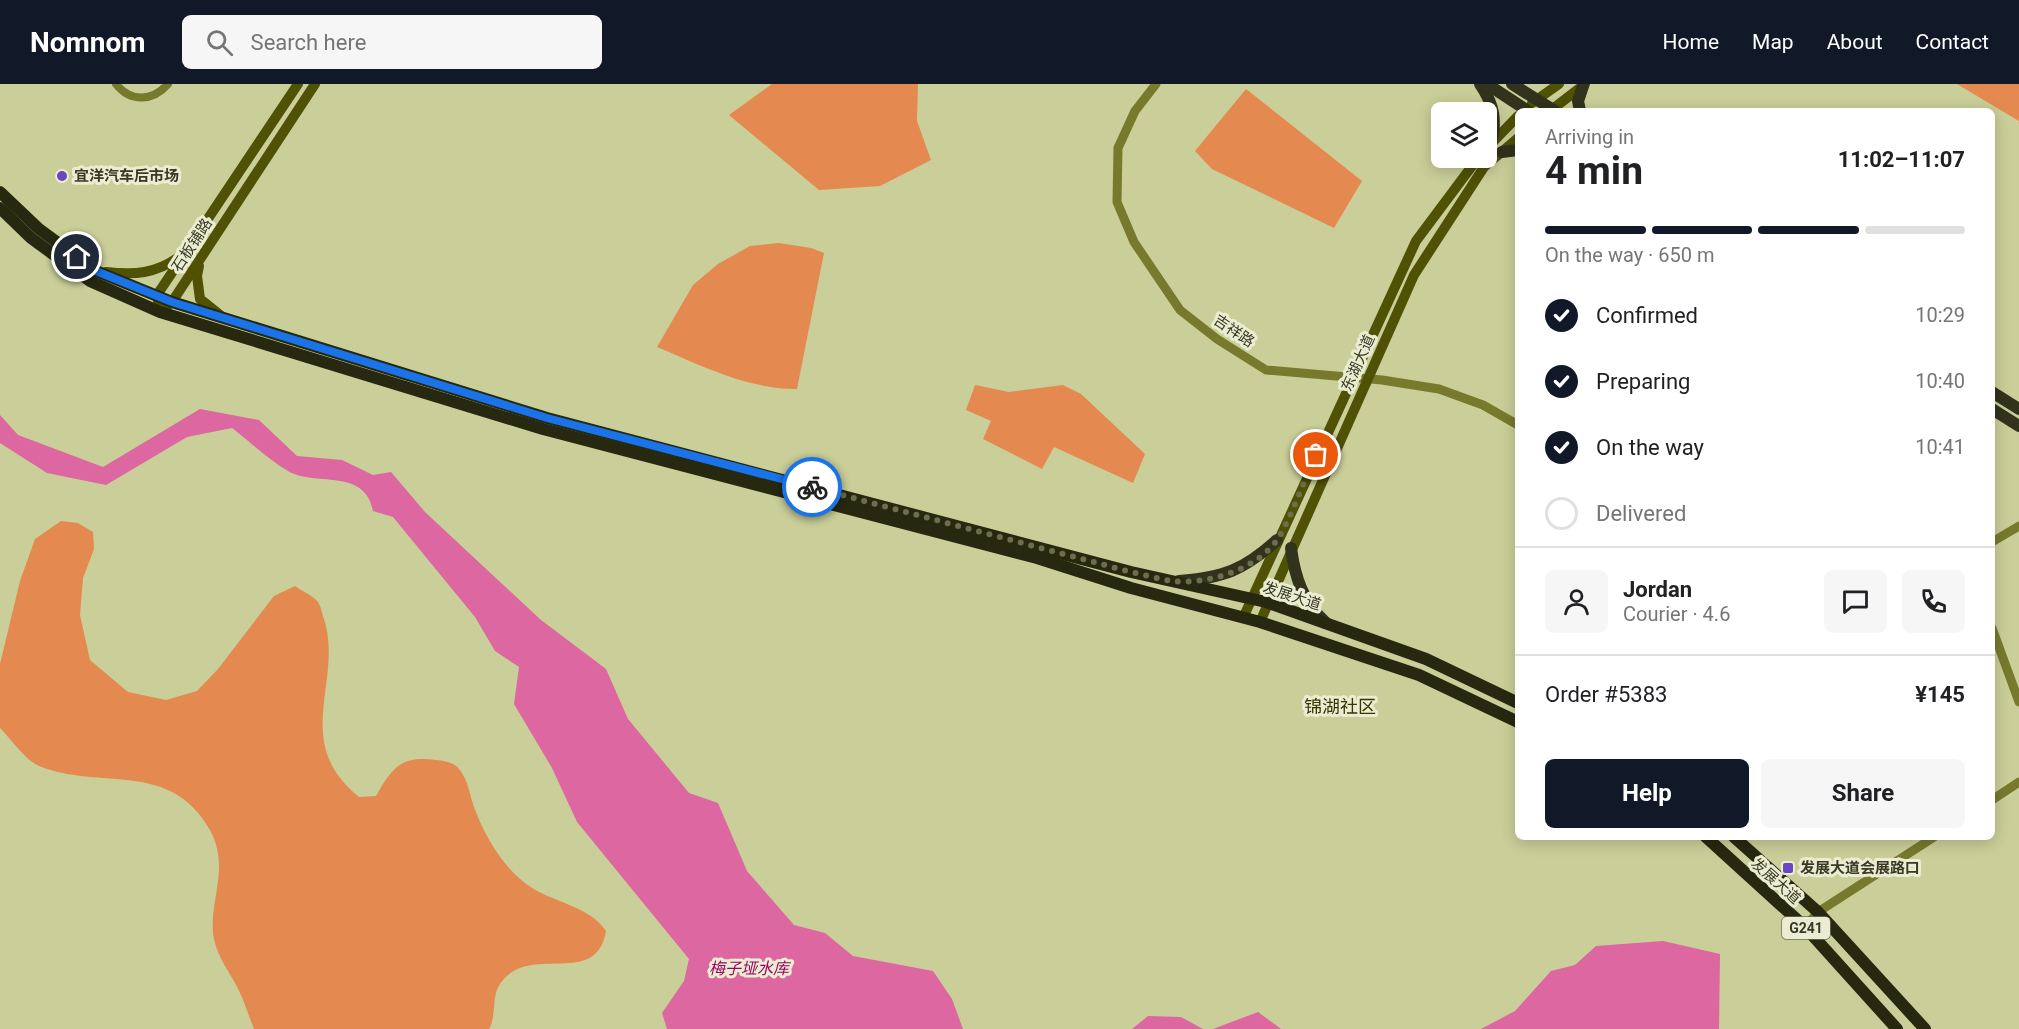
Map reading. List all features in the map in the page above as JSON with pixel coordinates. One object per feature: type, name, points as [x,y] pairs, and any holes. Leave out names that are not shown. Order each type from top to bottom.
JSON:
[{"type":"highway","name":"发展大道","points":[[0,192],[39,229],[96,271],[172,302],[547,418],[1174,581],[1266,602],[1426,659],[1515,702]]},
{"type":"highway","points":[[0,208],[31,238],[90,281],[160,312],[543,429],[1037,558],[1131,588],[1260,622],[1419,675],[1515,722]]},
{"type":"highway","name":"发展大道","points":[[1709,840],[1805,927],[1897,1029]]},
{"type":"highway","name":"发展大道","points":[[1737,840],[1818,912],[1926,1029]]},
{"type":"main road","name":"石板铺路","points":[[157,294],[298,84]]},
{"type":"main road","name":"石板铺路","points":[[160,312],[172,302],[315,84]]},
{"type":"main road","points":[[1480,84],[1492,102]]},
{"type":"main road","points":[[1487,84],[1518,108]]},
{"type":"main road","points":[[1512,84],[1549,108]]},
{"type":"main road","points":[[1528,108],[1559,84]]},
{"type":"main road","points":[[1555,108],[1584,85]]},
{"type":"main road","points":[[1579,108],[1578,101],[1584,85]]},
{"type":"main road","points":[[1497,139],[1515,120]]},
{"type":"main road","name":"东湖大道","points":[[1260,622],[1266,602],[1414,275],[1484,167],[1515,141]]},
{"type":"main road","points":[[1502,152],[1515,150]]},
{"type":"main road","name":"东湖大道","points":[[1243,618],[1250,598],[1416,241],[1471,168]]},
{"type":"main road","points":[[96,271],[151,273],[164,268],[186,251]]},
{"type":"main road","points":[[201,257],[197,276],[200,299],[225,318]]},
{"type":"main road","points":[[157,294],[160,312]]},
{"type":"main road","points":[[1995,394],[2019,409]]},
{"type":"main road","points":[[1995,411],[2019,426]]},
{"type":"main road","points":[[1174,581],[1208,579],[1234,572],[1256,559],[1277,540]]},
{"type":"main road","points":[[1291,548],[1299,586],[1312,611],[1326,622]]},
{"type":"street","points":[[116,84],[122,91],[146,98],[157,95],[168,84]]},
{"type":"street","name":"吉祥路","points":[[1156,84],[1135,111],[1118,148],[1117,202],[1134,242],[1180,310],[1217,339],[1266,370],[1439,388],[1483,405],[1515,423]]},
{"type":"street","points":[[1995,540],[2019,526]]},
{"type":"street","points":[[1995,636],[2019,702]]},
{"type":"street","points":[[1995,798],[2019,782]]},
{"type":"street","points":[[1805,927],[1818,912],[1929,840]]},
{"type":"shaded area","points":[[772,84],[918,84],[917,121],[931,160],[880,186],[819,190],[729,115]]},
{"type":"shaded area","points":[[1957,84],[2019,84],[2019,121]]},
{"type":"shaded area","points":[[1246,89],[1362,181],[1334,228],[1212,169],[1195,151]]},
{"type":"shaded area","points":[[779,243],[811,248],[824,253],[797,389],[743,381],[657,347],[693,285],[718,264],[750,246]]},
{"type":"shaded area","points":[[975,385],[1009,392],[1063,385],[1081,394],[1145,454],[1133,483],[1054,447],[1042,469],[983,439],[991,421],[966,410]]},
{"type":"shaded area","points":[[61,521],[78,523],[93,532],[94,549],[83,578],[80,615],[90,660],[128,692],[166,700],[197,691],[218,669],[274,596],[295,586],[313,597],[321,608],[328,642],[323,733],[327,754],[339,776],[359,797],[376,796],[393,771],[406,762],[424,759],[446,761],[455,765],[465,780],[485,832],[502,860],[535,890],[579,909],[598,922],[606,931],[600,948],[589,958],[576,962],[527,966],[512,972],[497,989],[489,1029],[254,1029],[214,940],[213,920],[219,870],[218,857],[210,830],[194,808],[175,794],[155,785],[86,777],[39,766],[23,754],[0,728],[0,664],[20,581],[35,539]]},
{"type":"water","name":"梅子垭水库","points":[[200,409],[259,420],[297,456],[342,460],[373,475],[391,472],[425,512],[541,620],[606,669],[628,719],[689,793],[718,803],[747,871],[794,925],[825,933],[853,956],[933,971],[952,999],[963,1029],[667,1029],[662,1013],[684,981],[689,959],[577,822],[552,768],[514,704],[519,667],[495,651],[475,617],[393,517],[373,511],[368,497],[360,488],[349,483],[299,476],[288,471],[232,428],[187,437],[106,485],[47,473],[0,443],[0,415],[18,435],[103,467]]},
{"type":"water","points":[[1663,941],[1720,954],[1719,1029],[1481,1029],[1515,1011],[1551,971],[1575,965],[1596,946]]},
{"type":"water","points":[[1258,1012],[1281,1029],[1213,1029]]},
{"type":"water","points":[[1148,1016],[1181,1017],[1203,1029],[1132,1029]]},
{"type":"way so far","points":[[812,487],[1131,572],[1174,581],[1208,579],[1234,572],[1256,559],[1277,540],[1316,455]]},
{"type":"place","name":"宜洋汽车后市场","points":[[62,176]]},
{"type":"place","name":"发展大道会展路口","points":[[1788,868]]},
{"type":"district","name":"锦湖社区","points":[[1340,707]]},
{"type":"route","points":[[77,257],[96,271],[172,302],[547,418],[812,487]]}]
